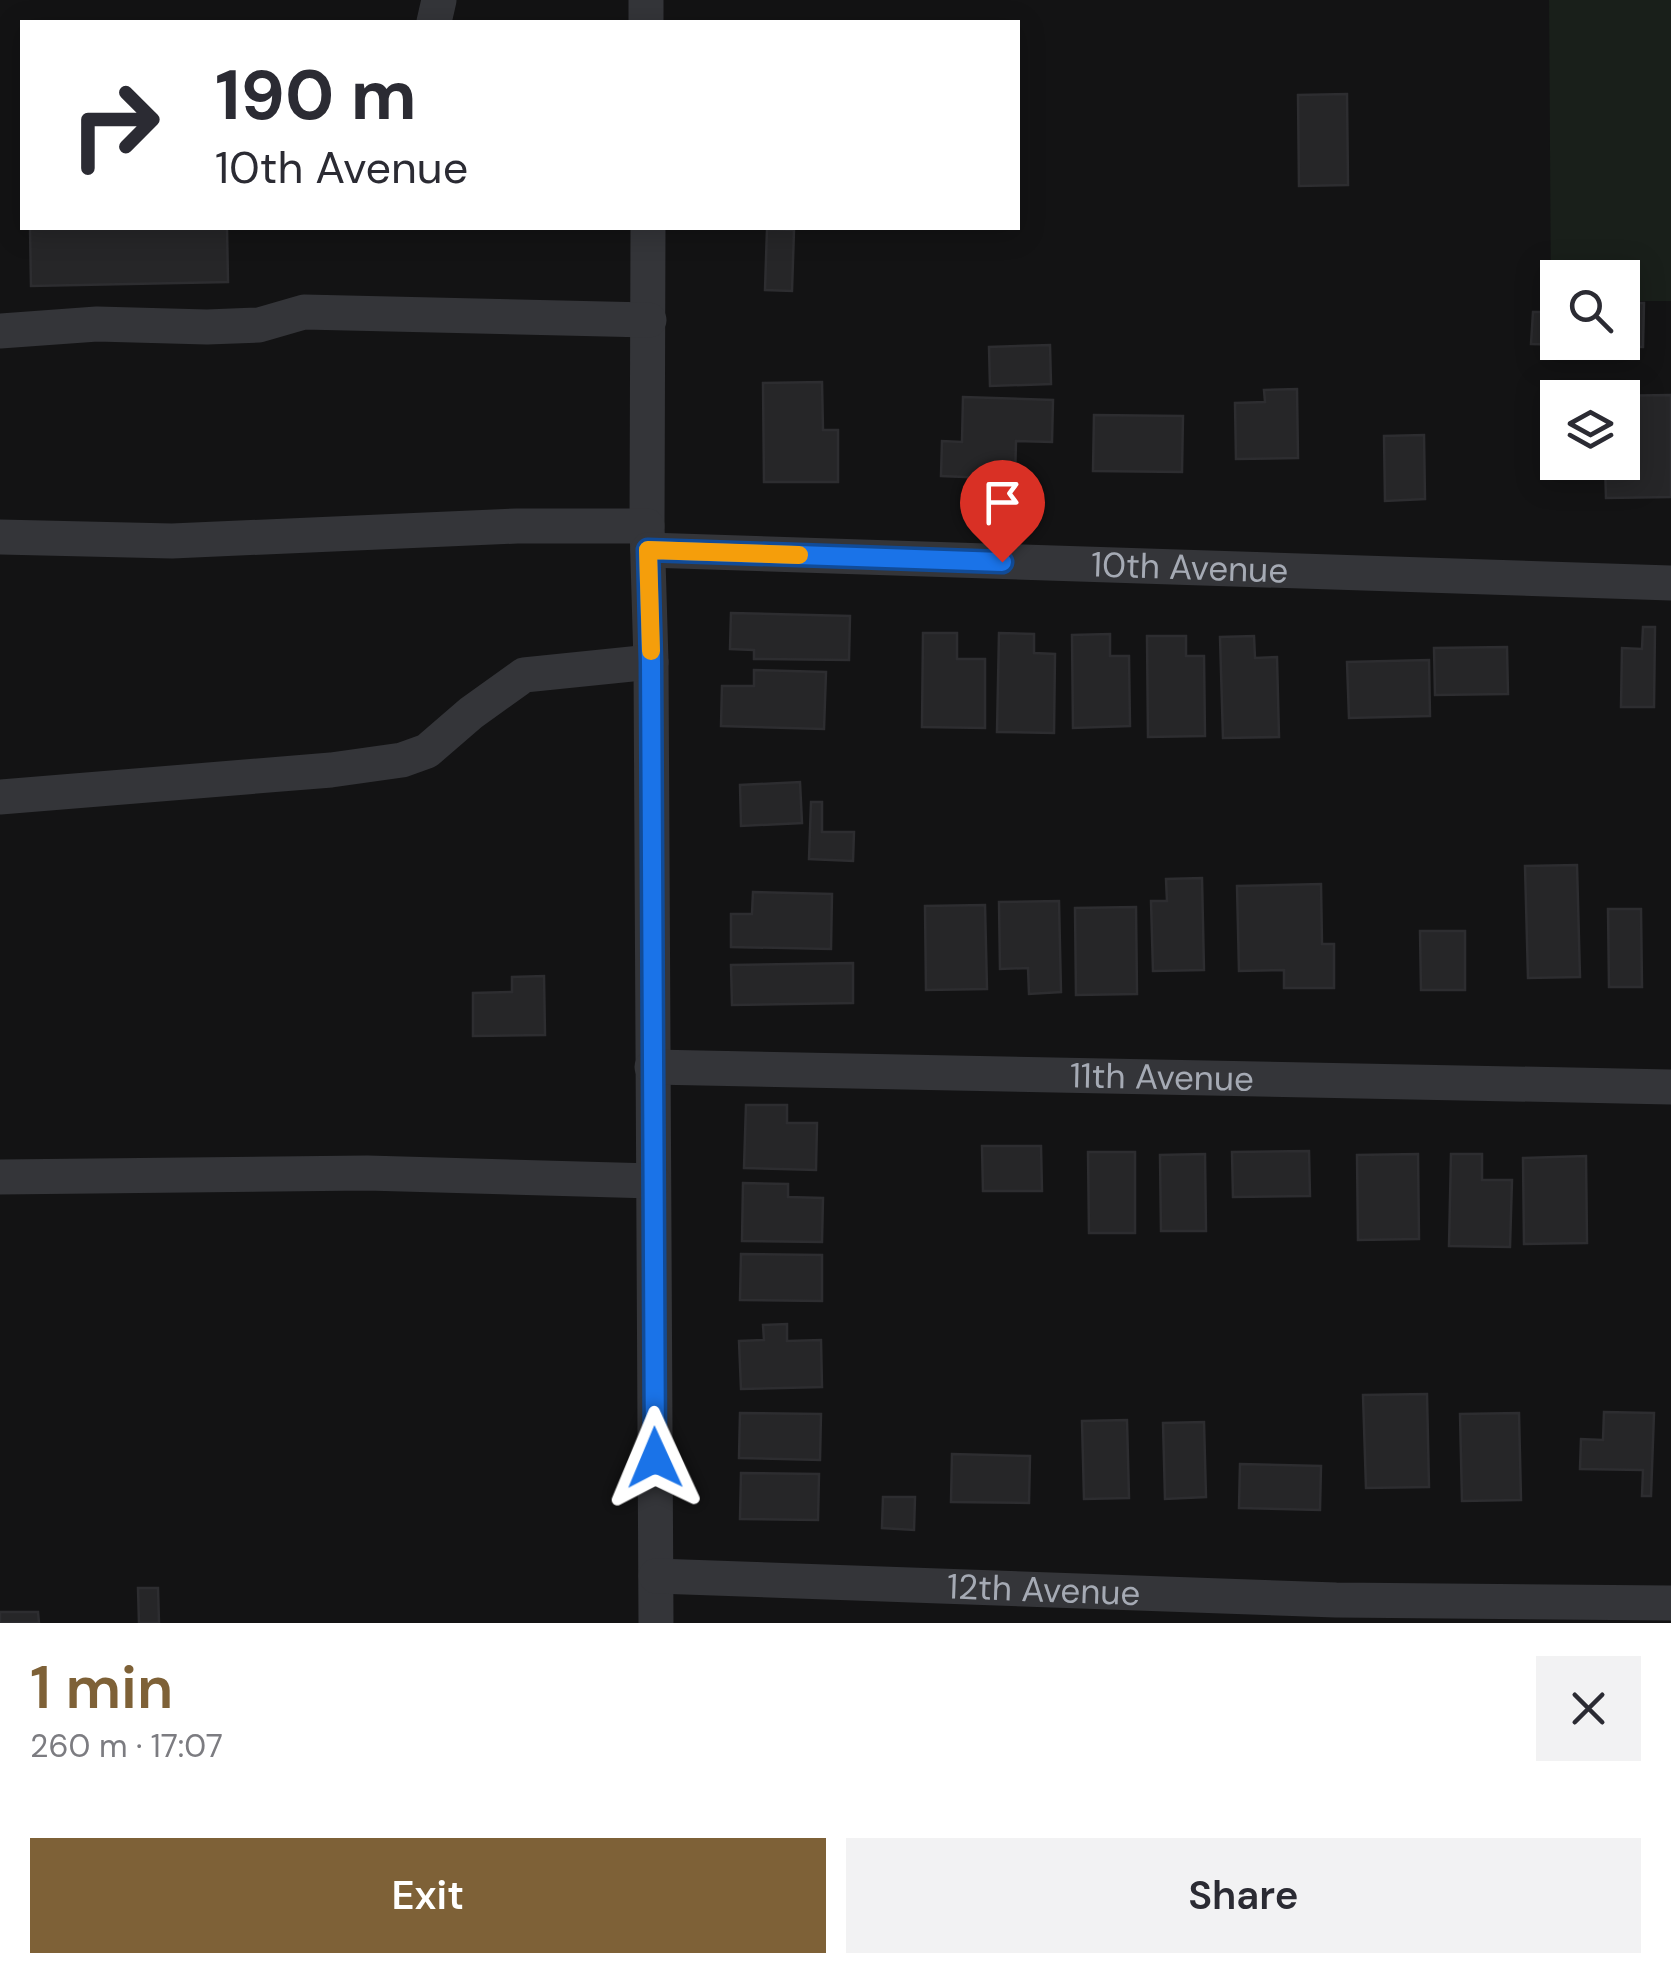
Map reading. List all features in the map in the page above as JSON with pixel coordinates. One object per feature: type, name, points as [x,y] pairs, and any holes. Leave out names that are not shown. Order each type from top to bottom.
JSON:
[{"type":"street","points":[[648,230],[656,1623]]},
{"type":"street","points":[[0,331],[98,324],[260,324],[304,312],[648,320]]},
{"type":"street","name":"10th Avenue","points":[[0,538],[172,541],[517,526],[647,538],[1671,584]]},
{"type":"street","points":[[0,796],[331,770],[402,760],[427,751],[471,713],[524,676],[569,668],[651,662]]},
{"type":"street","name":"11th Avenue","points":[[652,1067],[1671,1086]]},
{"type":"street","points":[[0,1177],[367,1173],[653,1181]]},
{"type":"street","name":"12th Avenue","points":[[656,1576],[1336,1611],[1671,1602]]},
{"type":"shaded area","points":[[1549,0],[1671,0],[1671,301],[1640,301],[1640,260],[1551,260]]},
{"type":"building","points":[[1347,94],[1348,185],[1299,186],[1298,95]]},
{"type":"building","points":[[30,230],[227,230],[228,282],[31,286]]},
{"type":"building","points":[[767,230],[794,230],[792,291],[765,290]]},
{"type":"building","points":[[1640,303],[1644,303],[1640,347]]},
{"type":"building","points":[[1533,312],[1540,312],[1540,344],[1531,344]]},
{"type":"building","points":[[1050,345],[1051,384],[990,386],[989,347]]},
{"type":"building","points":[[822,382],[823,430],[838,430],[838,482],[764,482],[763,383]]},
{"type":"building","points":[[1297,389],[1298,458],[1236,459],[1235,403],[1265,402],[1264,390]]},
{"type":"building","points":[[1640,395],[1671,395],[1671,497],[1606,498],[1606,480],[1640,480]]},
{"type":"building","points":[[963,397],[1053,400],[1052,442],[1016,441],[1015,479],[941,476],[942,441],[962,442]]},
{"type":"building","points":[[1094,415],[1183,416],[1182,472],[1093,471]]},
{"type":"building","points":[[1424,435],[1425,499],[1385,501],[1384,436]]},
{"type":"building","points":[[731,613],[850,616],[849,660],[754,659],[754,650],[730,649]]},
{"type":"building","points":[[1643,627],[1655,627],[1654,707],[1621,707],[1622,648],[1642,649]]},
{"type":"building","points":[[923,633],[957,633],[957,659],[985,659],[985,728],[922,727]]},
{"type":"building","points":[[999,633],[1034,634],[1034,653],[1055,654],[1054,733],[997,732]]},
{"type":"building","points":[[1110,634],[1110,656],[1129,656],[1130,726],[1073,728],[1072,635]]},
{"type":"building","points":[[1147,636],[1186,636],[1186,656],[1204,656],[1205,736],[1148,737]]},
{"type":"building","points":[[1254,636],[1255,658],[1277,657],[1279,737],[1223,738],[1220,637]]},
{"type":"building","points":[[1507,647],[1508,694],[1435,695],[1434,648]]},
{"type":"building","points":[[1429,660],[1430,716],[1349,718],[1347,662]]},
{"type":"building","points":[[754,670],[826,672],[824,729],[721,726],[722,686],[754,686]]},
{"type":"building","points":[[800,782],[802,823],[741,826],[740,785]]},
{"type":"building","points":[[811,802],[822,802],[822,832],[854,832],[853,861],[809,859]]},
{"type":"building","points":[[1577,865],[1580,977],[1528,978],[1525,866]]},
{"type":"building","points":[[1202,878],[1204,970],[1153,971],[1151,901],[1167,901],[1166,879]]},
{"type":"building","points":[[1321,884],[1322,944],[1334,944],[1334,988],[1284,988],[1284,970],[1239,971],[1237,886]]},
{"type":"building","points":[[753,892],[832,894],[831,949],[731,947],[731,914],[752,914]]},
{"type":"building","points":[[1059,901],[1061,992],[1029,994],[1028,968],[1000,969],[999,902]]},
{"type":"building","points":[[985,905],[987,989],[926,990],[925,906]]},
{"type":"building","points":[[1136,907],[1137,994],[1076,995],[1075,908]]},
{"type":"building","points":[[1608,909],[1641,909],[1642,987],[1609,987]]},
{"type":"building","points":[[1420,931],[1465,931],[1465,990],[1421,990]]},
{"type":"building","points":[[853,963],[853,1003],[732,1005],[731,965]]},
{"type":"building","points":[[544,976],[545,1035],[473,1036],[473,993],[512,992],[512,977]]},
{"type":"building","points":[[746,1105],[787,1105],[787,1123],[817,1123],[816,1170],[744,1168]]},
{"type":"building","points":[[982,1146],[1041,1146],[1042,1191],[983,1191]]},
{"type":"building","points":[[1309,1151],[1310,1196],[1233,1197],[1232,1152]]},
{"type":"building","points":[[1088,1152],[1135,1152],[1135,1233],[1089,1233]]},
{"type":"building","points":[[1205,1154],[1206,1231],[1161,1231],[1160,1155]]},
{"type":"building","points":[[1418,1154],[1419,1239],[1358,1240],[1357,1155]]},
{"type":"building","points":[[1451,1154],[1482,1154],[1482,1180],[1512,1180],[1510,1247],[1449,1246]]},
{"type":"building","points":[[1586,1156],[1587,1243],[1524,1244],[1523,1158]]},
{"type":"building","points":[[743,1183],[788,1184],[788,1197],[823,1198],[822,1242],[742,1241]]},
{"type":"building","points":[[741,1254],[822,1255],[822,1301],[740,1300]]},
{"type":"building","points":[[787,1324],[787,1341],[821,1340],[822,1387],[741,1389],[739,1341],[764,1340],[763,1325]]},
{"type":"building","points":[[1427,1394],[1429,1487],[1366,1488],[1363,1395]]},
{"type":"building","points":[[1604,1412],[1654,1413],[1651,1496],[1642,1496],[1643,1470],[1580,1469],[1581,1439],[1603,1440]]},
{"type":"building","points":[[740,1413],[821,1414],[820,1460],[739,1458]]},
{"type":"building","points":[[1519,1413],[1521,1500],[1462,1501],[1460,1414]]},
{"type":"building","points":[[1127,1420],[1129,1498],[1084,1499],[1082,1421]]},
{"type":"building","points":[[1204,1422],[1206,1497],[1165,1499],[1163,1423]]},
{"type":"building","points":[[952,1454],[1030,1456],[1029,1503],[951,1502]]},
{"type":"building","points":[[1240,1464],[1321,1466],[1320,1510],[1239,1508]]},
{"type":"building","points":[[741,1473],[819,1474],[818,1520],[740,1519]]},
{"type":"building","points":[[883,1497],[915,1497],[914,1530],[882,1528]]},
{"type":"building","points":[[138,1588],[158,1588],[159,1623],[139,1623]]},
{"type":"building","points":[[0,1612],[38,1612],[39,1623],[0,1623]]},
{"type":"slow traffic","points":[[651,651],[648,550],[799,555]]},
{"type":"route","points":[[655,1458],[648,550],[1002,562]]}]
